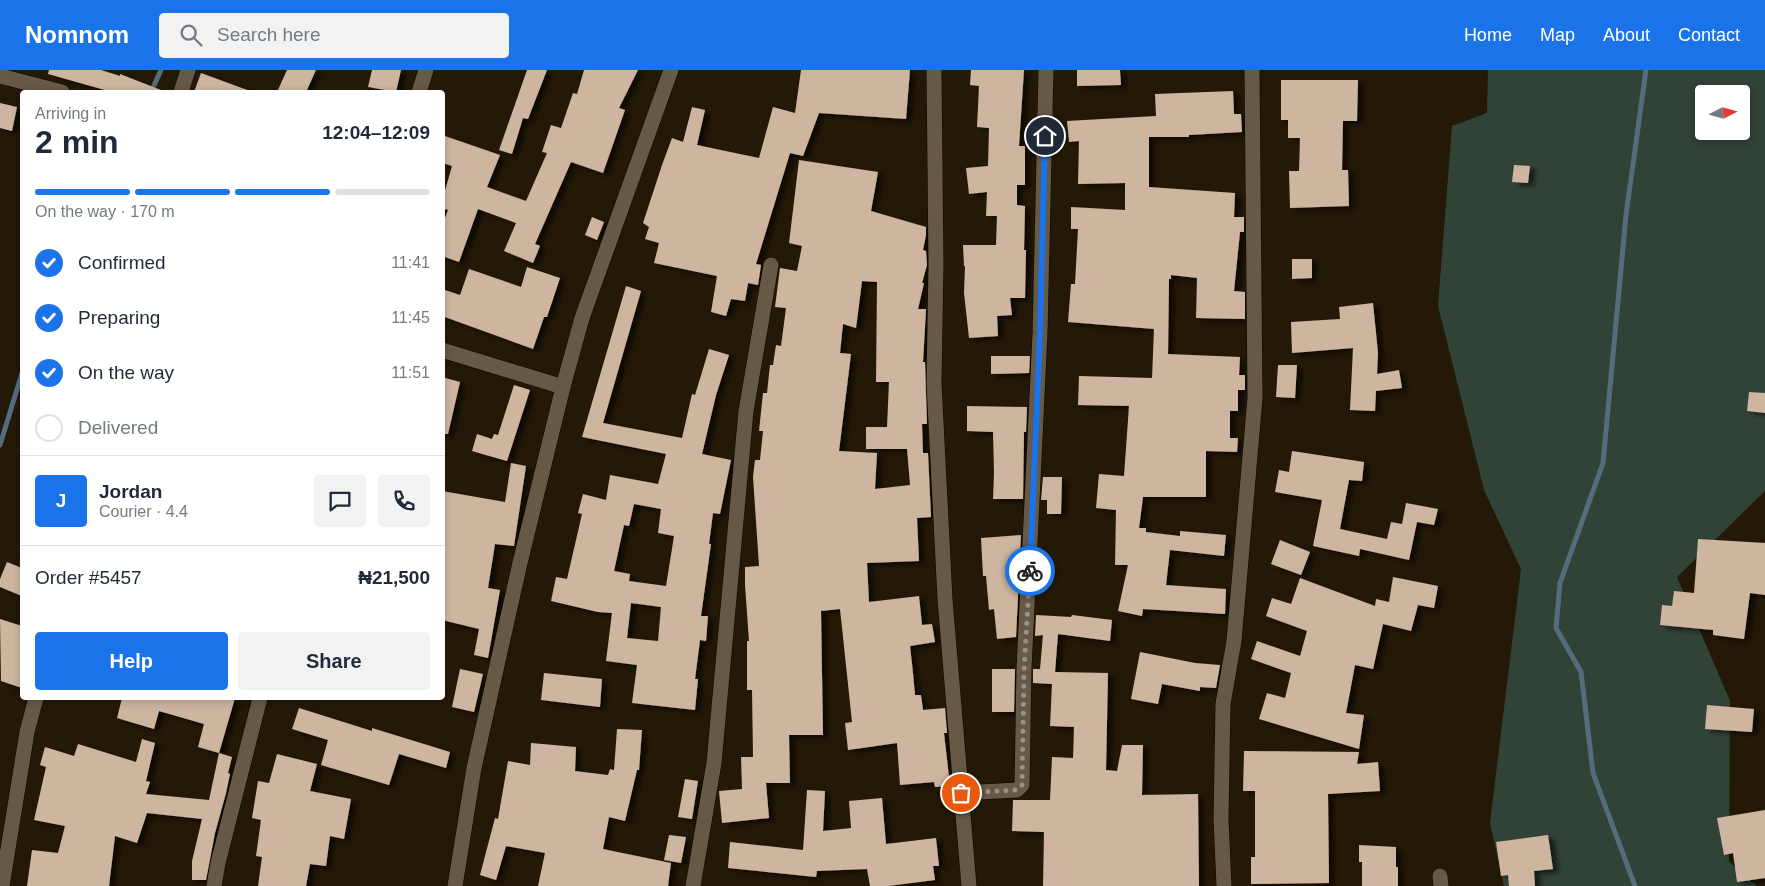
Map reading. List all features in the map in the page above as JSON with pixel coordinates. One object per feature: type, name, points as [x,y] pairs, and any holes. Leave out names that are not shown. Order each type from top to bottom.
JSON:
[{"type":"street","points":[[182,90],[188,70]]},
{"type":"street","points":[[420,90],[426,70]]},
{"type":"street","points":[[454,886],[474,768],[562,387],[582,318],[671,70]]},
{"type":"street","points":[[934,70],[936,255],[934,384],[945,599],[969,886]]},
{"type":"street","points":[[961,793],[1017,790],[1022,785],[1024,670],[1040,333],[1046,70]]},
{"type":"street","points":[[1224,886],[1220,819],[1223,704],[1234,641],[1255,398],[1252,70]]},
{"type":"street","points":[[0,76],[54,90]]},
{"type":"street","points":[[693,886],[714,763],[746,411],[771,265]]},
{"type":"street","points":[[445,351],[562,387]]},
{"type":"street","points":[[2,886],[27,732],[35,700]]},
{"type":"street","points":[[214,886],[218,863],[259,700]]},
{"type":"green space","points":[[1488,70],[1765,70],[1765,491],[1677,577],[1730,701],[1729,862],[1757,886],[1504,886],[1490,823],[1521,569],[1484,490],[1438,306],[1452,126],[1487,113]]},
{"type":"building","points":[[49,70],[101,70],[120,76],[120,74],[161,90],[105,90],[48,74]]},
{"type":"building","points":[[287,70],[316,70],[307,90],[278,90]]},
{"type":"building","points":[[372,70],[401,70],[396,90],[368,87]]},
{"type":"building","points":[[527,70],[547,70],[528,119],[523,118],[512,154],[499,150]]},
{"type":"building","points":[[584,70],[638,70],[619,108],[625,110],[603,173],[571,162],[535,244],[540,246],[533,263],[504,251],[516,223],[478,209],[459,262],[445,257],[445,218],[448,210],[445,209],[445,190],[452,166],[445,164],[445,136],[500,155],[487,187],[526,201],[547,153],[542,152],[551,125],[561,128],[573,93],[577,94]]},
{"type":"building","points":[[801,70],[910,70],[906,119],[819,113],[803,156],[790,153],[756,264],[761,265],[758,285],[748,283],[745,301],[731,299],[726,316],[711,312],[717,276],[654,263],[659,243],[645,239],[649,227],[643,223],[672,138],[683,142],[692,107],[705,110],[697,145],[759,158],[773,107],[795,113]]},
{"type":"building","points":[[971,70],[1024,70],[1019,146],[1025,146],[1025,185],[1017,185],[1017,205],[1025,206],[1024,250],[1026,250],[1025,298],[1010,298],[1012,315],[997,316],[998,336],[969,338],[964,293],[965,266],[963,245],[996,245],[997,216],[986,216],[987,192],[969,194],[966,168],[988,166],[989,128],[977,127],[979,86],[970,85]]},
{"type":"building","points":[[1077,70],[1120,70],[1121,85],[1077,86]]},
{"type":"building","points":[[201,73],[247,90],[195,90]]},
{"type":"building","points":[[1281,80],[1358,80],[1357,121],[1343,121],[1342,170],[1348,170],[1349,206],[1290,208],[1289,171],[1299,171],[1300,138],[1288,138],[1288,120],[1281,120]]},
{"type":"building","points":[[1233,91],[1234,114],[1241,114],[1242,132],[1189,135],[1189,137],[1149,137],[1149,187],[1235,193],[1234,217],[1244,217],[1244,232],[1240,232],[1234,291],[1245,292],[1245,319],[1196,318],[1197,278],[1171,275],[1171,279],[1169,279],[1168,354],[1240,357],[1239,375],[1245,375],[1245,390],[1238,390],[1238,411],[1230,411],[1230,438],[1238,438],[1237,452],[1206,451],[1206,497],[1143,497],[1139,528],[1146,528],[1146,532],[1180,536],[1180,531],[1226,535],[1224,556],[1170,550],[1166,585],[1226,589],[1225,614],[1143,609],[1142,616],[1118,611],[1128,565],[1115,565],[1116,510],[1096,508],[1099,474],[1124,476],[1129,406],[1078,405],[1079,376],[1152,378],[1154,329],[1068,322],[1071,284],[1075,284],[1078,229],[1071,229],[1071,207],[1125,210],[1125,183],[1078,184],[1079,141],[1069,142],[1067,121],[1156,116],[1155,94]]},
{"type":"building","points":[[0,103],[17,107],[12,131],[0,128]]},
{"type":"building","points":[[799,160],[878,172],[871,211],[926,227],[923,250],[926,251],[927,265],[918,309],[926,309],[923,362],[925,362],[927,424],[922,424],[923,453],[928,453],[931,517],[917,518],[919,561],[867,563],[869,602],[919,596],[922,625],[932,624],[935,642],[910,646],[915,695],[921,695],[923,710],[945,708],[947,733],[944,733],[950,786],[935,787],[934,782],[900,785],[897,743],[848,750],[845,723],[852,722],[840,609],[821,611],[823,735],[789,735],[790,783],[766,783],[769,818],[722,823],[719,791],[742,789],[741,757],[753,757],[752,690],[747,690],[747,641],[749,641],[745,567],[759,566],[753,477],[755,460],[760,460],[763,431],[759,431],[763,393],[767,393],[770,365],[773,365],[776,345],[781,346],[786,308],[775,307],[780,268],[797,271],[802,246],[789,243]],"holes":[[[862,281],[877,282],[876,382],[889,382],[887,427],[866,427],[866,449],[907,449],[910,485],[875,489],[877,453],[839,451],[851,354],[840,353],[843,324],[856,328]]]},
{"type":"building","points":[[1514,165],[1530,166],[1528,183],[1512,182]]},
{"type":"building","points":[[592,217],[604,222],[597,240],[585,235]]},
{"type":"building","points":[[1292,259],[1312,259],[1312,278],[1292,279]]},
{"type":"building","points":[[527,267],[560,278],[547,317],[544,317],[533,349],[445,317],[445,290],[460,295],[469,269],[521,287]]},
{"type":"building","points":[[626,286],[641,291],[603,423],[682,438],[692,394],[695,395],[709,349],[729,355],[716,395],[702,454],[731,460],[720,514],[713,513],[709,544],[711,544],[701,616],[708,616],[706,641],[700,640],[695,679],[698,679],[695,710],[632,703],[637,665],[606,661],[612,613],[598,612],[551,601],[556,577],[567,579],[582,514],[578,513],[583,494],[606,500],[610,475],[658,484],[666,454],[582,437]],"holes":[[[634,504],[661,509],[658,533],[674,536],[666,586],[629,581],[630,574],[614,571],[624,525],[629,526]],[[631,603],[661,607],[658,641],[627,638]]]},
{"type":"building","points":[[1373,303],[1378,353],[1377,374],[1399,370],[1402,388],[1376,391],[1375,411],[1350,410],[1353,348],[1292,353],[1291,322],[1340,319],[1339,307]]},
{"type":"building","points":[[991,356],[1030,356],[1029,373],[991,374]]},
{"type":"building","points":[[1278,365],[1297,365],[1295,398],[1276,397]]},
{"type":"building","points":[[445,378],[460,382],[448,434],[445,434]]},
{"type":"building","points":[[514,385],[530,390],[507,461],[472,451],[477,434],[492,439],[494,434],[498,435]]},
{"type":"building","points":[[1749,392],[1765,393],[1765,413],[1747,411]]},
{"type":"building","points":[[967,406],[1027,407],[1026,432],[1024,432],[1023,499],[993,499],[993,432],[967,431]]},
{"type":"building","points":[[1292,451],[1364,462],[1362,481],[1349,480],[1340,529],[1387,539],[1391,522],[1402,524],[1406,503],[1438,509],[1434,525],[1417,522],[1409,560],[1360,549],[1359,556],[1313,546],[1322,500],[1275,492],[1279,470],[1289,472]]},
{"type":"building","points":[[511,463],[526,466],[514,546],[495,544],[488,588],[500,590],[488,658],[474,655],[479,629],[445,621],[445,492],[505,502]]},
{"type":"building","points":[[1043,477],[1062,477],[1061,514],[1047,514],[1047,500],[1041,500]]},
{"type":"building","points":[[1021,535],[1016,637],[997,639],[994,609],[989,610],[986,576],[983,576],[981,538]]},
{"type":"building","points":[[1698,539],[1765,543],[1765,595],[1750,593],[1744,639],[1713,635],[1713,630],[1660,625],[1662,605],[1672,606],[1674,591],[1694,593]]},
{"type":"building","points":[[1280,540],[1310,552],[1301,575],[1271,564]]},
{"type":"building","points":[[7,562],[20,567],[20,595],[0,587],[0,579]]},
{"type":"building","points":[[1393,577],[1438,586],[1434,608],[1418,605],[1411,631],[1383,624],[1373,669],[1355,665],[1346,713],[1364,715],[1359,749],[1259,719],[1267,693],[1285,698],[1291,673],[1251,659],[1257,641],[1300,656],[1307,631],[1266,616],[1272,598],[1291,604],[1300,578],[1375,606],[1376,599],[1389,602]]},
{"type":"building","points":[[1036,615],[1071,617],[1072,615],[1112,620],[1110,641],[1058,634],[1055,672],[1108,673],[1106,770],[1117,771],[1122,745],[1143,745],[1142,795],[1198,794],[1199,886],[1043,886],[1044,832],[1012,831],[1013,800],[1050,800],[1052,757],[1073,758],[1074,727],[1050,726],[1052,684],[1033,683],[1033,669],[1040,669],[1043,635],[1035,636]]},
{"type":"building","points":[[0,619],[20,625],[20,687],[1,681]]},
{"type":"building","points":[[1140,652],[1195,663],[1220,665],[1216,688],[1200,687],[1200,691],[1162,684],[1158,704],[1131,699]]},
{"type":"building","points":[[460,669],[483,674],[474,712],[452,707]]},
{"type":"building","points":[[992,669],[1015,669],[1014,712],[992,712]]},
{"type":"building","points":[[544,673],[602,679],[600,707],[541,700]]},
{"type":"building","points":[[122,700],[234,700],[219,753],[198,747],[204,724],[159,711],[154,729],[117,718]]},
{"type":"building","points":[[1707,705],[1754,709],[1752,732],[1705,729]]},
{"type":"building","points":[[299,708],[372,731],[372,728],[450,752],[446,768],[399,754],[389,785],[321,765],[328,740],[292,729]]},
{"type":"building","points":[[617,729],[642,730],[639,770],[637,770],[625,821],[609,817],[603,849],[671,863],[668,886],[538,886],[545,853],[506,846],[496,880],[480,875],[495,818],[498,819],[508,761],[530,765],[531,743],[576,747],[575,771],[608,775],[610,769],[614,770]]},
{"type":"building","points":[[142,739],[155,743],[146,781],[150,782],[146,794],[209,800],[219,753],[232,757],[226,793],[215,833],[206,880],[192,880],[192,861],[202,819],[147,813],[137,843],[115,836],[109,886],[27,886],[32,850],[58,853],[65,826],[34,820],[46,767],[40,765],[45,747],[74,756],[78,744],[136,762]]},
{"type":"building","points":[[1244,751],[1359,752],[1357,764],[1378,762],[1380,791],[1328,794],[1329,883],[1251,884],[1251,857],[1255,857],[1255,791],[1243,791]]},
{"type":"building","points":[[277,754],[317,764],[310,791],[351,799],[344,839],[330,836],[326,866],[310,864],[306,886],[258,886],[262,857],[256,856],[261,820],[252,818],[258,781],[269,783]]},
{"type":"building","points":[[685,779],[698,781],[692,819],[678,817]]},
{"type":"building","points":[[807,790],[825,791],[823,831],[851,828],[849,801],[882,798],[886,844],[936,838],[939,866],[933,866],[935,880],[888,886],[870,886],[867,869],[817,871],[816,877],[728,868],[730,842],[803,850]]},
{"type":"building","points":[[1765,810],[1765,878],[1737,882],[1733,853],[1724,855],[1717,818]]},
{"type":"building","points":[[669,835],[686,837],[681,863],[664,860]]},
{"type":"building","points":[[1548,835],[1553,869],[1534,871],[1535,886],[1509,886],[1508,875],[1501,876],[1496,842]]},
{"type":"building","points":[[1359,845],[1396,847],[1398,886],[1362,886],[1362,862],[1359,862]]},
{"type":"waterway","points":[[152,90],[161,70]]},
{"type":"waterway","points":[[1635,886],[1593,773],[1581,672],[1556,628],[1560,583],[1603,463],[1626,215],[1646,70]]},
{"type":"waterway","points":[[0,445],[20,380]]},
{"type":"way so far","points":[[961,793],[1017,790],[1022,785],[1024,670],[1030,571]]},
{"type":"route","points":[[1030,571],[1040,333],[1045,136]]}]
